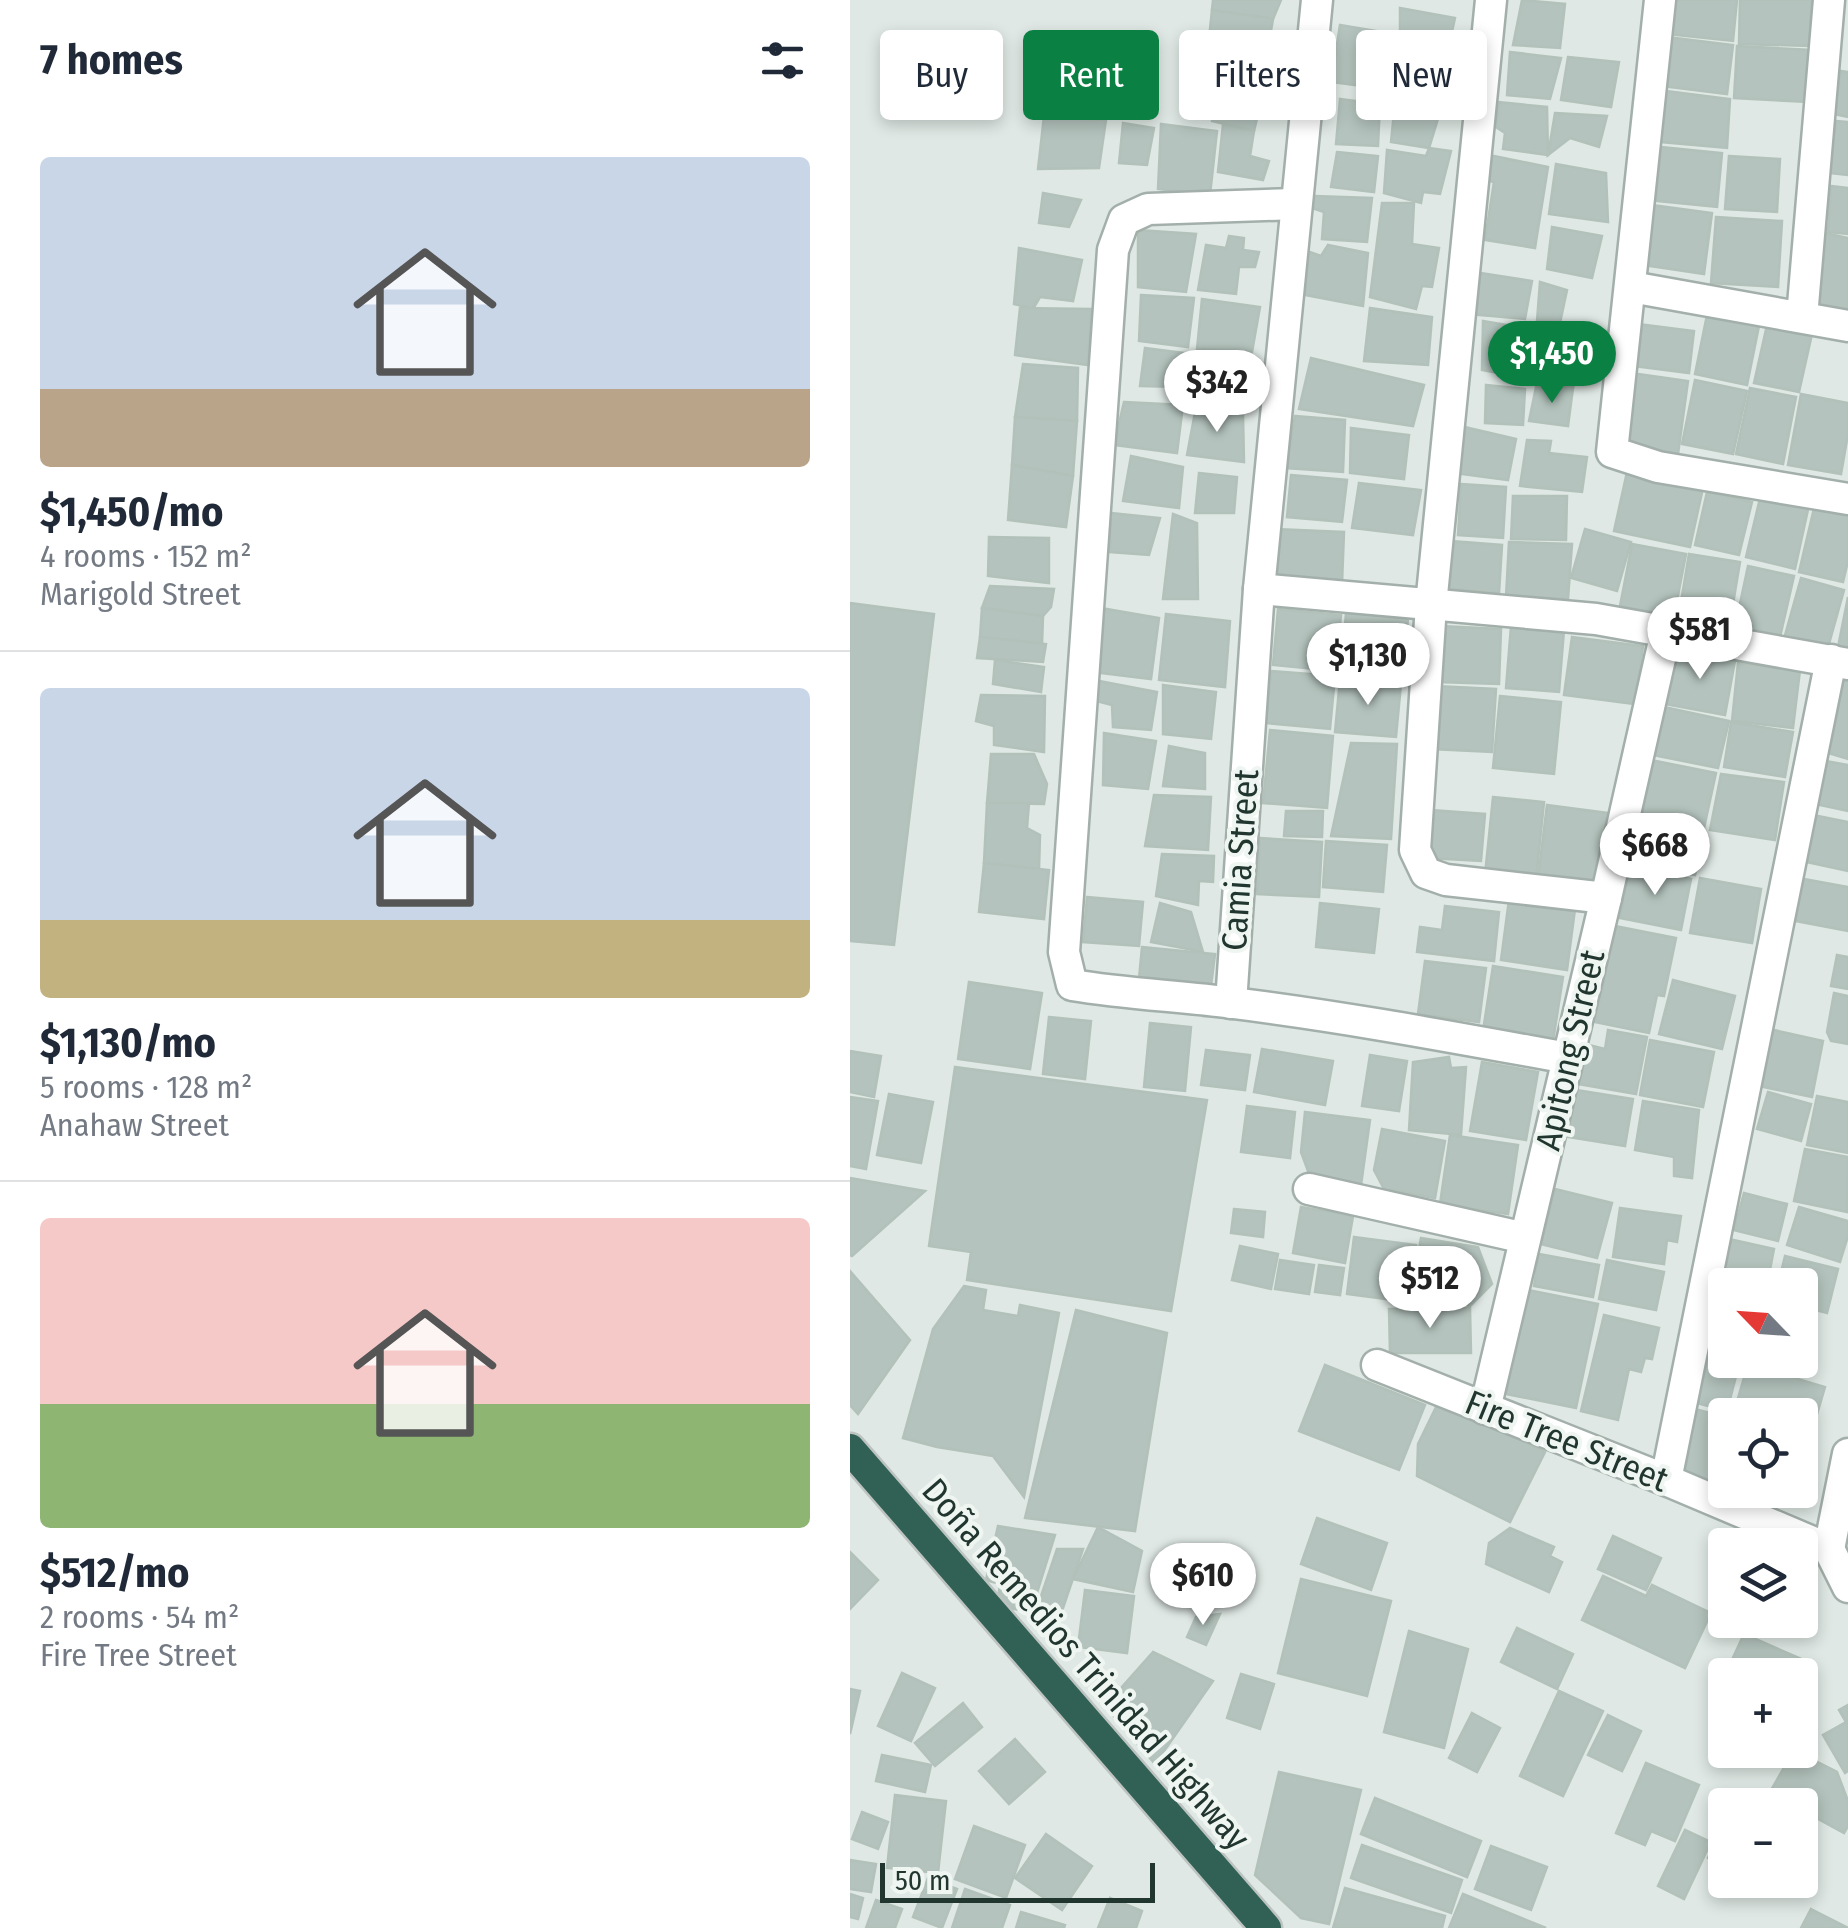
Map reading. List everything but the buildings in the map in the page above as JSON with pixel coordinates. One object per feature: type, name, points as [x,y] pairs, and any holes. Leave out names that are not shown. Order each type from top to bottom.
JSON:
[{"type":"highway","name":"Doña Remedios Trinidad Highway","points":[[850,1450],[1266,1928]]},
{"type":"street","name":"Camia Street","points":[[1231,1003],[1259,590],[1317,0]]},
{"type":"street","points":[[1492,0],[1431,605],[1415,850],[1426,873],[1446,880],[1606,898]]},
{"type":"street","points":[[1660,0],[1612,452],[1658,466],[1848,500]]},
{"type":"street","points":[[1802,317],[1829,0]]},
{"type":"street","points":[[1296,204],[1148,208],[1124,220],[1114,250],[1064,952],[1072,986],[1371,1023],[1568,1058]]},
{"type":"street","points":[[1632,286],[1848,326]]},
{"type":"street","points":[[1259,590],[1596,619],[1839,662],[1666,1480]]},
{"type":"street","name":"Apitong Street","points":[[1485,1408],[1666,632]]},
{"type":"street","points":[[1309,1189],[1525,1238]]},
{"type":"street","name":"Fire Tree Street","points":[[1377,1365],[1666,1480],[1829,1550]]},
{"type":"street","points":[[1848,1454],[1829,1550],[1848,1586]]}]
